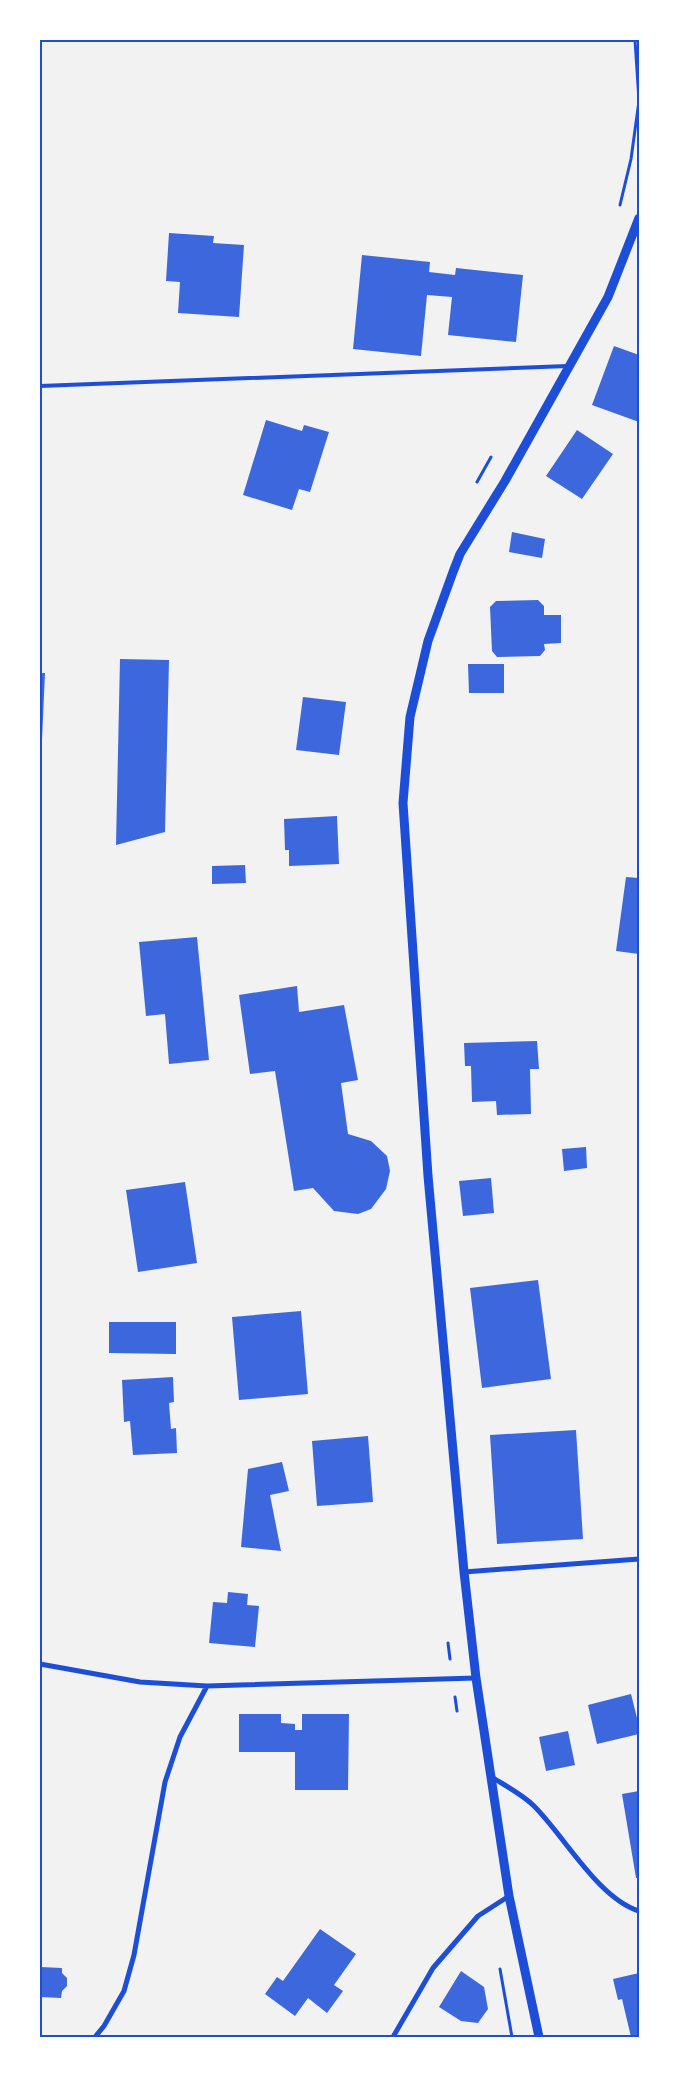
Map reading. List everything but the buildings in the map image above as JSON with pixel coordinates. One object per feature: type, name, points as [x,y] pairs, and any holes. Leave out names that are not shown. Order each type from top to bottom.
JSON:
[{"type":"street","points":[[539,2037],[509,1896],[476,1678],[464,1572],[434,1242],[403,803],[410,717],[428,641],[460,554],[570,366],[608,297],[639,218]]},
{"type":"street","points":[[464,1572],[639,1559]]},
{"type":"street","points":[[40,1664],[140,1682],[207,1686],[476,1678]]},
{"type":"street","points":[[95,2037],[104,2026],[124,1991],[134,1955],[165,1782],[180,1737],[207,1686]]},
{"type":"street","points":[[490,1775],[534,1806],[606,1891],[629,1908],[639,1911]]},
{"type":"street","points":[[393,2037],[433,1968],[478,1916],[509,1896]]},
{"type":"lane","points":[[40,386],[570,366]]},
{"type":"path","points":[[619,208],[631,159],[639,101],[635,40]]},
{"type":"path","points":[[472,489],[496,449]]},
{"type":"path","points":[[448,1641],[458,1715]]},
{"type":"path","points":[[499,1963],[512,2037]]}]
